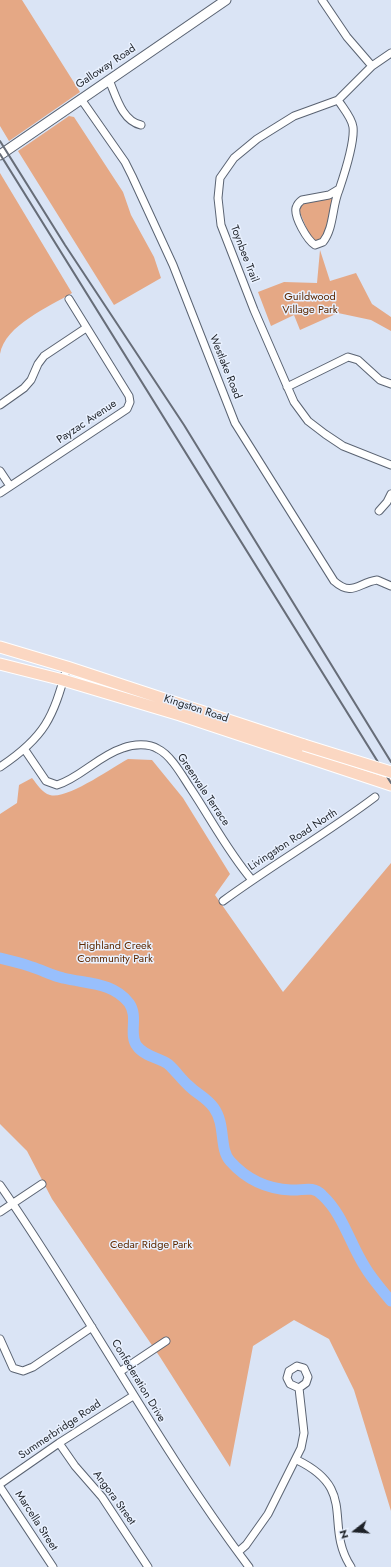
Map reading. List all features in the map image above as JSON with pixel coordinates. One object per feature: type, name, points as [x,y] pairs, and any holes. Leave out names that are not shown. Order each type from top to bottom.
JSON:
[{"type":"main road","name":"Kingston Road","points":[[0,647],[67,667],[391,772]]},
{"type":"main road","name":"Kingston Road","points":[[0,664],[63,680],[180,715],[391,785]]},
{"type":"street","name":"Galloway Road","points":[[0,155],[226,0]]},
{"type":"street","points":[[322,0],[347,36],[372,66]]},
{"type":"street","name":"Toynbee Trail","points":[[391,53],[372,66],[338,100],[294,116],[257,139],[234,158],[220,178],[218,198],[221,224],[254,310],[294,402],[308,421],[324,434],[343,446],[391,465]]},
{"type":"street","points":[[109,80],[126,116],[130,121],[141,125]]},
{"type":"street","name":"Westlake Road","points":[[81,99],[125,162],[132,176],[173,265],[235,423],[330,574],[337,584],[346,588],[357,588],[377,580],[391,586]]},
{"type":"street","points":[[338,100],[353,128],[344,176],[339,189],[326,239],[323,242],[314,244],[310,242],[305,234],[296,212],[296,206],[302,200],[329,195],[339,189]]},
{"type":"street","points":[[0,405],[24,388],[31,380],[38,364],[44,356],[86,328],[69,299]]},
{"type":"street","name":"Payzac Avenue","points":[[0,493],[127,409],[129,405],[129,396],[86,328]]},
{"type":"street","points":[[287,387],[348,357],[358,360],[380,380],[391,384]]},
{"type":"street","points":[[0,471],[10,486]]},
{"type":"street","points":[[379,511],[387,502],[391,494]]},
{"type":"street","points":[[0,767],[25,750],[45,728],[53,711],[67,667]]},
{"type":"street","name":"Greenvale Terrace","points":[[25,750],[46,781],[57,785],[66,781],[103,756],[124,747],[142,745],[158,748],[180,772],[228,848],[252,880]]},
{"type":"street","name":"Livingston Road North","points":[[222,901],[341,823],[375,797]]},
{"type":"street","points":[[0,1212],[42,1184]]},
{"type":"street","name":"Confederation Drive","points":[[0,1185],[121,1371],[133,1396],[203,1503],[249,1567]]},
{"type":"street","points":[[0,1339],[13,1368],[23,1372],[33,1367],[92,1327]]},
{"type":"street","points":[[121,1371],[166,1340]]},
{"type":"street","points":[[238,1552],[246,1545],[268,1514],[302,1448],[304,1433],[299,1388]]},
{"type":"street","name":"Summerbridge Road","points":[[0,1485],[59,1443],[133,1396]]},
{"type":"street","name":"Angora Street","points":[[59,1443],[75,1466],[102,1497],[148,1567]]},
{"type":"street","points":[[296,1460],[322,1476],[332,1490],[337,1505],[339,1541],[344,1556],[351,1567]]},
{"type":"street","name":"Marcella Street","points":[[0,1485],[53,1567]]},
{"type":"green space","points":[[0,0],[22,0],[80,92],[9,141],[0,126]]},
{"type":"green space","points":[[69,116],[74,117],[123,192],[131,215],[154,257],[161,278],[114,305],[18,151]]},
{"type":"green space","points":[[0,173],[72,293],[40,311],[19,326],[10,334],[0,354]]},
{"type":"green space","points":[[332,196],[334,199],[326,233],[322,238],[317,240],[311,239],[299,210],[300,206],[304,202]]},
{"type":"green space","name":"Guildwood Village Park","points":[[320,250],[330,281],[356,273],[372,304],[391,317],[391,331],[371,320],[338,313],[300,330],[294,315],[271,326],[258,292],[284,282],[317,283]]},
{"type":"green space","points":[[128,759],[152,760],[183,798],[230,874],[215,895],[283,992],[391,863],[391,1511],[354,1390],[329,1339],[294,1320],[253,1346],[230,1467],[160,1357],[52,1199],[27,1151],[0,1124],[0,814],[17,803],[19,785],[32,778],[45,792],[50,795],[58,795],[78,788]]},
{"type":"waterway","points":[[0,958],[24,964],[59,977],[107,987],[123,996],[132,1008],[134,1020],[133,1036],[137,1046],[148,1055],[168,1064],[192,1089],[208,1101],[214,1108],[218,1115],[225,1150],[230,1161],[250,1178],[265,1185],[282,1189],[311,1189],[319,1192],[341,1220],[365,1267],[391,1301]]},
{"type":"railway","points":[[0,141],[65,245],[184,425],[391,762]]},
{"type":"railway","points":[[0,154],[391,783]]},
{"type":"park label","name":"Highland Creek Community Park","points":[[115,952]]},
{"type":"park label","name":"Cedar Ridge Park","points":[[151,1245]]}]
